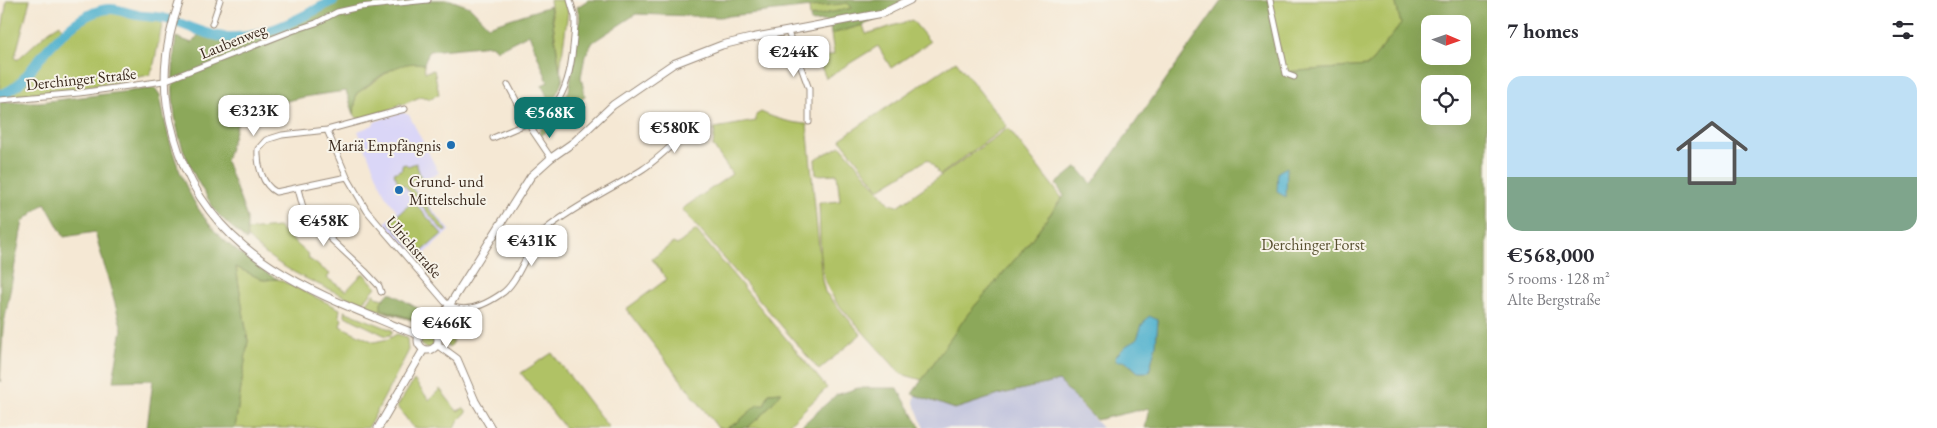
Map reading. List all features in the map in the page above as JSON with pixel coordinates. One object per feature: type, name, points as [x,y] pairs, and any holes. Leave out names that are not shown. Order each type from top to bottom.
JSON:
[{"type":"street","points":[[180,0],[167,46],[164,81],[168,116],[179,157],[196,192],[220,226],[258,259],[295,283],[331,300],[419,335]]},
{"type":"street","points":[[212,24],[220,0]]},
{"type":"street","name":"Laubenweg","points":[[164,81],[292,30],[316,23],[337,12],[360,7],[428,0]]},
{"type":"street","points":[[532,130],[555,104],[566,82],[576,26],[576,17],[570,0]]},
{"type":"street","points":[[433,331],[448,305],[493,239],[525,184],[534,173],[574,142],[613,105],[673,64],[722,45],[883,13],[910,0]]},
{"type":"street","points":[[1270,0],[1286,74],[1294,77]]},
{"type":"street","points":[[788,32],[809,89],[809,122]]},
{"type":"street","name":"Derchinger Straße","points":[[0,100],[79,93],[164,81]]},
{"type":"street","points":[[508,85],[532,130],[551,158]]},
{"type":"street","points":[[347,178],[276,192],[265,183],[257,156],[258,149],[266,140],[282,135],[327,130],[405,109]]},
{"type":"street","points":[[493,138],[528,123]]},
{"type":"street","points":[[448,305],[461,309],[469,308],[502,294],[512,282],[541,234],[566,214],[645,168],[692,126]]},
{"type":"street","name":"Ulrichstraße","points":[[327,130],[347,178],[367,211],[448,305]]},
{"type":"street","points":[[298,189],[305,215],[365,271],[379,286],[381,292]]},
{"type":"street","points":[[425,330],[433,331],[438,337],[438,344],[432,350],[424,349],[418,343],[419,335],[425,330]]},
{"type":"street","points":[[438,344],[457,359],[478,407],[491,428]]},
{"type":"street","points":[[378,428],[424,349]]},
{"type":"shaded area","name":"Grund- und Mittelschule","points":[[402,112],[409,115],[439,173],[411,185],[450,230],[417,261],[411,251],[384,224],[397,211],[385,195],[358,131],[373,125],[374,122]]},
{"type":"shaded area","points":[[1059,381],[1102,428],[924,428],[914,403],[915,395],[955,409],[1002,394]]},
{"type":"green space","points":[[7,0],[30,0],[15,57],[17,60],[49,31],[60,24],[64,36],[94,16],[107,12],[120,12],[137,19],[163,20],[153,69],[149,75],[74,90],[0,98],[0,41]]},
{"type":"green space","points":[[341,0],[450,0],[470,7],[488,26],[550,6],[560,71],[563,78],[561,85],[551,102],[532,122],[529,118],[549,101],[542,85],[548,82],[529,34],[497,50],[491,45],[429,51],[424,64],[414,63],[396,67],[356,94],[354,114],[346,91],[302,97],[264,109],[237,124],[226,161],[247,218],[247,241],[216,212],[192,170],[184,151],[178,133],[173,97],[176,37],[192,43],[200,33],[219,38],[238,39],[256,37],[290,26]]},
{"type":"green space","points":[[550,0],[564,0],[568,11],[560,71]]},
{"type":"green space","points":[[588,0],[902,0],[893,13],[863,25],[831,34],[830,27],[824,21],[811,22],[810,17],[852,8],[848,3],[720,17],[636,14],[593,42],[585,56],[581,77],[585,96],[552,132],[549,129],[541,136],[539,132],[569,91],[580,18],[577,7]]},
{"type":"green space","name":"Derchinger Forst","points":[[1222,0],[1268,0],[1284,72],[1368,66],[1401,24],[1395,0],[1487,0],[1487,428],[1145,428],[1149,408],[1096,420],[1059,381],[1002,394],[955,409],[912,394],[967,315],[1024,249],[1064,196],[1056,184],[1077,167],[1092,184]],"holes":[[[1158,320],[1156,344],[1149,372],[1138,372],[1125,361],[1126,346],[1137,340],[1142,325]]]},
{"type":"green space","points":[[1268,0],[1395,0],[1401,24],[1368,66],[1284,72]]},
{"type":"green space","points":[[848,3],[853,8],[810,17],[809,7]]},
{"type":"green space","points":[[912,20],[930,42],[891,68],[878,46],[826,78],[818,60],[834,54],[831,34],[863,25],[866,34]]},
{"type":"green space","points":[[956,61],[1007,126],[940,175],[928,159],[879,189],[840,139]]},
{"type":"green space","points":[[412,62],[424,64],[425,72],[434,70],[439,94],[429,99],[422,96],[402,105],[401,103],[392,109],[358,119],[354,114],[356,94],[398,65]]},
{"type":"green space","points":[[155,88],[160,95],[167,131],[178,167],[193,200],[203,216],[226,242],[268,274],[278,279],[263,280],[236,267],[248,341],[235,428],[147,428],[153,380],[113,381],[122,329],[95,232],[64,237],[45,203],[23,221],[3,329],[0,382],[0,102],[40,102]]},
{"type":"green space","points":[[761,112],[795,123],[807,124],[822,280],[825,292],[861,334],[819,370],[682,209],[732,174],[713,146],[715,128],[756,121],[756,115]]},
{"type":"green space","points":[[1008,128],[1062,198],[1024,249],[967,315],[922,380],[901,374],[836,302],[825,281],[821,254],[819,203],[840,201],[837,174],[816,175],[815,159],[841,146],[890,204],[898,206]]},
{"type":"green space","points":[[416,163],[421,178],[408,184],[447,230],[444,232],[404,185],[400,187],[394,173],[402,169],[402,165],[406,164],[408,166]]},
{"type":"green space","points":[[413,201],[442,234],[418,255],[390,222]]},
{"type":"green space","points":[[278,227],[309,255],[308,258],[330,274],[327,278],[346,291],[363,273],[376,287],[362,304],[300,276],[271,258],[246,236],[247,230]]},
{"type":"green space","points":[[696,230],[827,388],[785,428],[747,428],[763,414],[781,392],[769,393],[764,405],[748,413],[737,423],[726,428],[718,428],[626,309],[667,279],[652,259],[673,243],[677,245]]},
{"type":"green space","points":[[236,267],[263,280],[278,279],[340,309],[339,316],[342,319],[340,326],[374,342],[388,339],[397,334],[407,337],[408,352],[368,428],[235,428],[248,341]]},
{"type":"green space","points":[[390,292],[431,316],[422,322],[381,309],[381,302]]},
{"type":"green space","points":[[374,293],[376,297],[384,299],[381,302],[387,312],[422,322],[365,306]]},
{"type":"green space","points":[[344,311],[392,330],[392,334],[384,335],[345,316]]},
{"type":"green space","points":[[442,326],[452,335],[453,343],[449,348],[444,343]]},
{"type":"green space","points":[[428,332],[436,340],[428,348],[420,340]]},
{"type":"green space","points":[[552,353],[609,428],[565,428],[521,373]]},
{"type":"green space","points":[[414,380],[429,400],[440,389],[457,411],[464,408],[467,412],[458,421],[455,428],[414,428],[397,407]]},
{"type":"green space","points":[[858,388],[897,388],[921,428],[799,428],[836,395]]},
{"type":"green space","points":[[782,392],[763,414],[747,428],[726,428],[737,423],[757,405],[764,405],[769,393]]},
{"type":"water","points":[[1287,167],[1286,197],[1277,192],[1278,172]]},
{"type":"water","points":[[1149,316],[1158,320],[1156,344],[1149,372],[1138,372],[1126,361],[1116,361],[1115,357],[1126,346],[1137,339],[1142,325]]},
{"type":"waterway","points":[[0,94],[18,85],[52,44],[71,26],[93,13],[106,9],[140,16],[163,18],[216,36],[239,37],[253,35],[281,26],[334,0]]},
{"type":"place","name":"Mariä Empfängnis","points":[[451,145]]},
{"type":"place","name":"Grund- und Mittelschule","points":[[399,190]]}]
